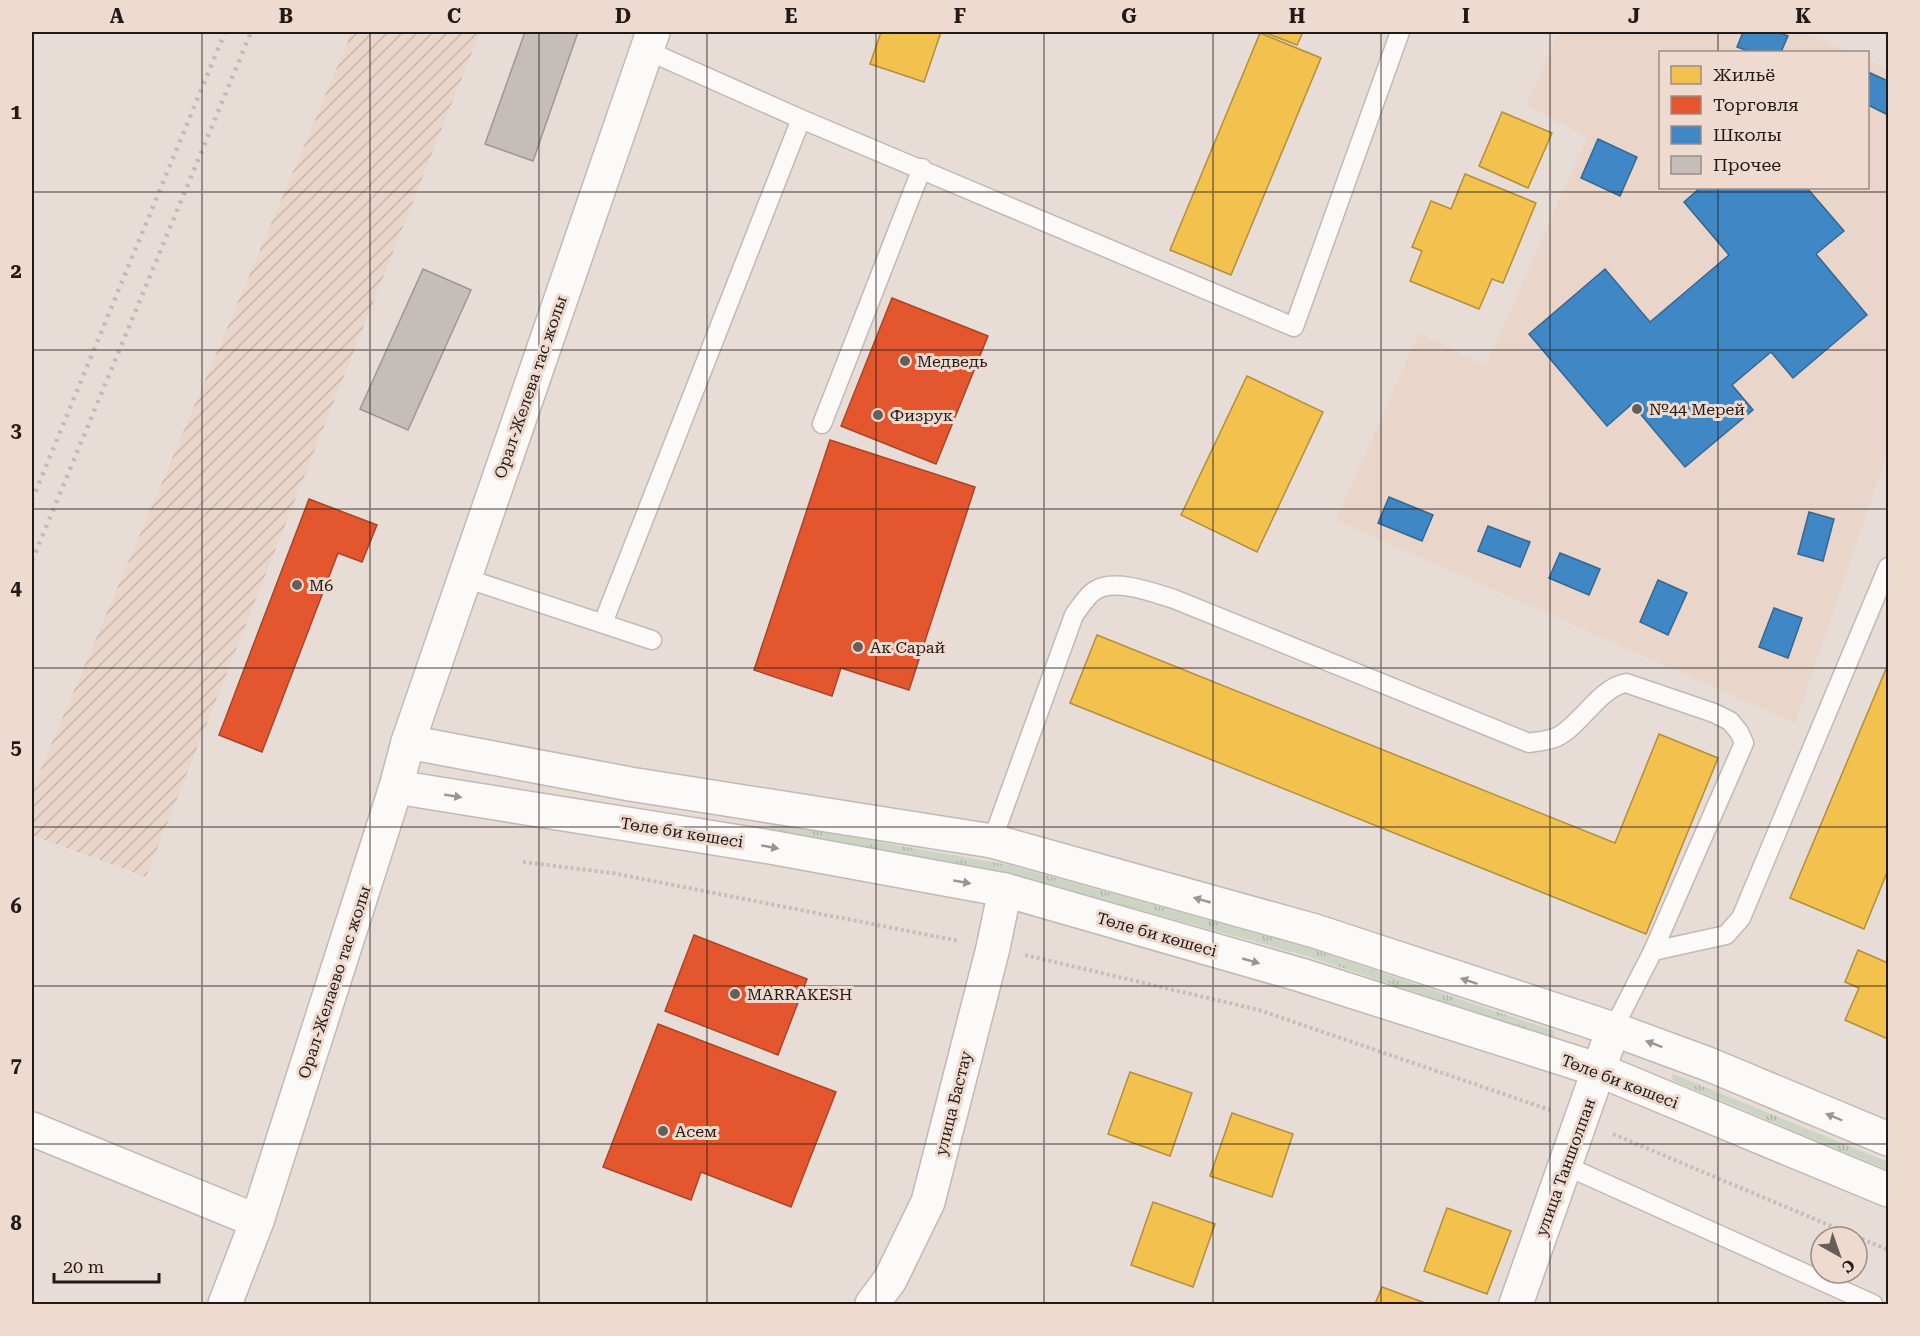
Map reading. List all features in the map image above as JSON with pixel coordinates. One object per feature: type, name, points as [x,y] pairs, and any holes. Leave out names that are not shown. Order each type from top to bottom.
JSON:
[{"type":"main road","name":"Орал-Желева тас жолы","points":[[408,742],[649,41]]},
{"type":"main road","name":"Орал-Желаево тас жолы","points":[[225,1305],[257,1221],[396,788],[408,742]]},
{"type":"main road","points":[[408,742],[630,784],[992,841],[1315,931],[1613,1029],[1708,1064],[1888,1139]]},
{"type":"main road","name":"Төле би көшесі","points":[[396,788],[759,845],[1005,890],[1301,975],[1599,1070],[1888,1191]]},
{"type":"main road","name":"улица Бастау","points":[[872,1305],[890,1280],[928,1202],[993,948],[1005,890]]},
{"type":"main road","name":"улица Таншолпан","points":[[1516,1305],[1613,1029]]},
{"type":"main road","points":[[32,1129],[257,1221]]},
{"type":"lane","points":[[649,41],[801,119],[922,168],[1294,327],[1400,32]]},
{"type":"lane","points":[[603,623],[801,119]]},
{"type":"lane","points":[[822,424],[922,168]]},
{"type":"lane","points":[[1653,951],[1726,935],[1741,918],[1888,567]]},
{"type":"lane","points":[[465,578],[652,640]]},
{"type":"lane","points":[[992,841],[1074,615],[1095,590],[1109,586],[1136,588],[1174,599],[1529,742],[1547,741],[1558,736],[1609,691],[1618,684],[1626,683],[1714,713],[1730,721],[1744,743],[1653,951],[1613,1029]]},
{"type":"lane","points":[[1564,1165],[1873,1305]]},
{"type":"path","points":[[523,862],[612,873],[993,948],[1259,1010],[1582,1121],[1888,1250]]},
{"type":"shaded area","points":[[352,32],[480,32],[146,877],[32,835],[32,790]]},
{"type":"shaded area","name":"№44 Мерей","points":[[1560,32],[1803,32],[1849,51],[1659,51],[1659,189],[1869,189],[1869,60],[1888,69],[1888,452],[1795,723],[1336,520],[1419,333],[1486,366],[1587,137],[1526,105]]},
{"type":"green space","points":[[772,823],[1009,865],[1309,948],[1554,1031],[1553,1038],[1307,956],[1009,874],[770,831]]},
{"type":"green space","points":[[1673,1074],[1888,1162],[1888,1170],[1672,1080]]},
{"type":"building: Жильё","points":[[881,32],[941,32],[924,82],[870,64]]},
{"type":"building: Жильё","points":[[1263,32],[1303,32],[1297,45]]},
{"type":"building: Жильё","points":[[1260,33],[1321,58],[1231,275],[1170,250]]},
{"type":"building: Жильё","points":[[1502,112],[1552,133],[1528,188],[1479,166]]},
{"type":"building: Жильё","points":[[1465,174],[1536,203],[1503,283],[1492,279],[1479,309],[1410,281],[1422,251],[1412,247],[1431,201],[1451,209]]},
{"type":"building: Жильё","points":[[1247,376],[1323,412],[1257,552],[1181,515]]},
{"type":"building: Жильё","points":[[1097,635],[1615,843],[1659,734],[1718,758],[1646,934],[1070,703]]},
{"type":"building: Жильё","points":[[1888,664],[1888,870],[1864,929],[1790,898]]},
{"type":"building: Жильё","points":[[1858,950],[1888,963],[1888,1039],[1845,1020],[1859,988],[1845,982]]},
{"type":"building: Жильё","points":[[1130,1072],[1192,1093],[1170,1156],[1108,1134]]},
{"type":"building: Жильё","points":[[1232,1113],[1293,1134],[1272,1197],[1210,1176]]},
{"type":"building: Жильё","points":[[1153,1202],[1215,1224],[1193,1287],[1131,1265]]},
{"type":"building: Жильё","points":[[1447,1208],[1511,1231],[1487,1294],[1424,1271]]},
{"type":"building: Жильё","points":[[1382,1287],[1428,1304],[1375,1304]]},
{"type":"building: Торговля","name":"Медведь","points":[[892,298],[988,336],[936,464],[841,426]]},
{"type":"building: Торговля","points":[[830,440],[975,487],[909,690],[841,668],[832,696],[754,670]]},
{"type":"building: Торговля","points":[[309,499],[377,525],[362,562],[338,553],[262,752],[219,735]]},
{"type":"building: Торговля","points":[[694,935],[807,979],[778,1055],[665,1011]]},
{"type":"building: Торговля","points":[[658,1024],[836,1092],[791,1207],[701,1172],[691,1200],[603,1167]]},
{"type":"building: Школы","points":[[1743,32],[1777,32],[1788,36],[1781,51],[1748,51],[1737,47]]},
{"type":"building: Школы","points":[[1869,72],[1888,81],[1888,115],[1869,106]]},
{"type":"building: Школы","points":[[1598,139],[1637,157],[1620,196],[1581,178]]},
{"type":"building: Школы","points":[[1699,189],[1808,189],[1844,231],[1816,254],[1867,315],[1793,378],[1771,352],[1732,385],[1753,410],[1685,467],[1632,404],[1607,426],[1529,334],[1605,269],[1650,322],[1729,255],[1684,202]]},
{"type":"building: Школы","points":[[1389,497],[1433,515],[1422,541],[1378,523]]},
{"type":"building: Школы","points":[[1809,512],[1834,519],[1823,561],[1798,554]]},
{"type":"building: Школы","points":[[1488,526],[1530,542],[1520,567],[1478,551]]},
{"type":"building: Школы","points":[[1560,553],[1600,569],[1589,595],[1549,578]]},
{"type":"building: Школы","points":[[1658,580],[1687,593],[1668,635],[1640,622]]},
{"type":"building: Школы","points":[[1774,608],[1802,618],[1788,658],[1759,647]]},
{"type":"building: Прочее","points":[[525,32],[578,32],[533,161],[485,144]]},
{"type":"building: Прочее","points":[[423,269],[471,290],[408,430],[360,409]]},
{"type":"railway","points":[[32,500],[225,32]]},
{"type":"railway","points":[[32,561],[251,32]]},
{"type":"place","name":"Медведь","points":[[905,361]]},
{"type":"place","name":"№44 Мерей","points":[[1637,409]]},
{"type":"place","name":"Физрук","points":[[878,415]]},
{"type":"place","name":"М6","points":[[297,585]]},
{"type":"place","name":"Ак Сарай","points":[[858,647]]},
{"type":"place","name":"MARRAKESH","points":[[735,994]]},
{"type":"place","name":"Асем","points":[[663,1131]]}]
